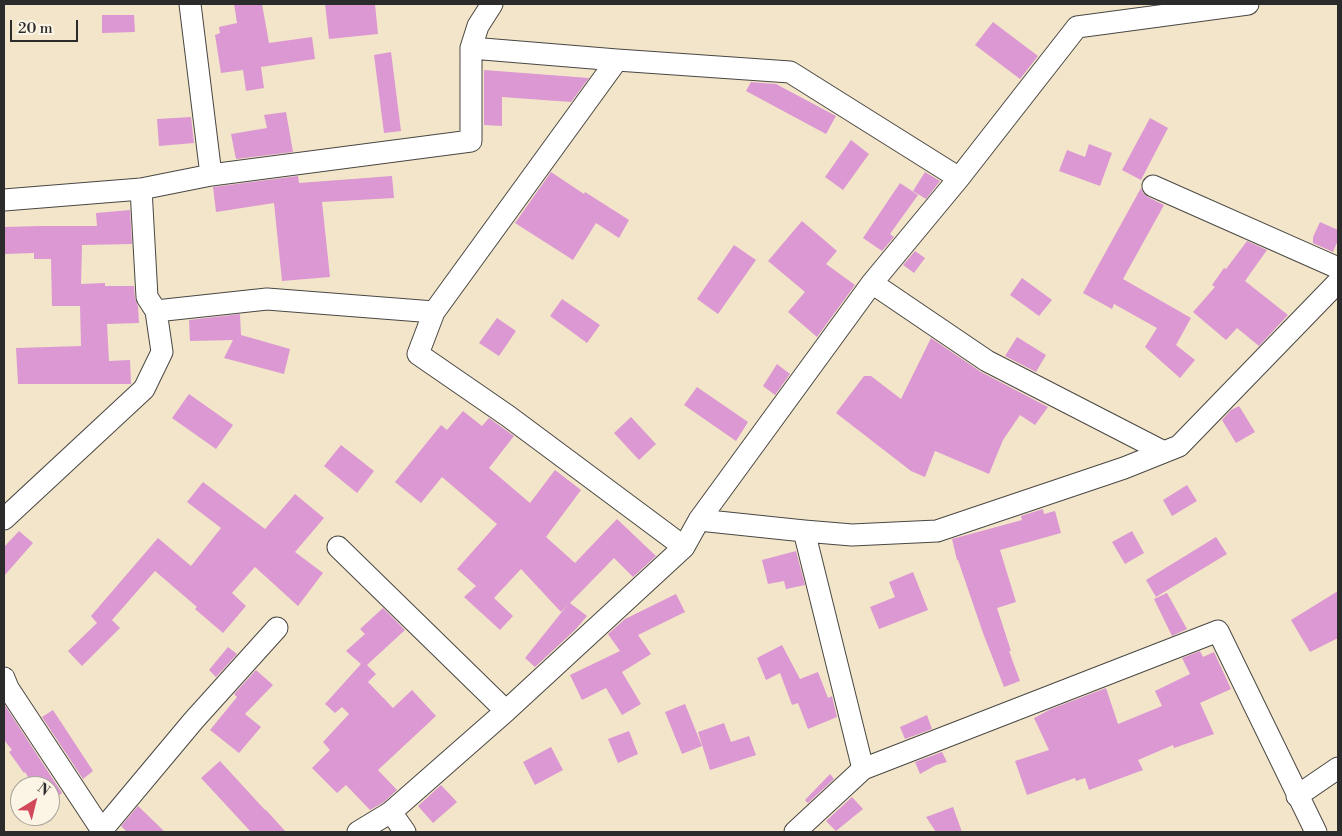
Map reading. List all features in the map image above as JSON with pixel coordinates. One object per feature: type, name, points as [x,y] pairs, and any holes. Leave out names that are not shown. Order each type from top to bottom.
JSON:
[{"type":"street","points":[[190,4],[211,176]]},
{"type":"street","points":[[4,200],[141,189],[211,176],[471,141],[470,48],[478,26],[492,4]]},
{"type":"street","points":[[358,832],[391,812],[506,711],[684,547],[700,520],[872,283],[959,178],[1078,27],[1248,4]]},
{"type":"street","points":[[470,48],[790,72],[959,178]]},
{"type":"street","points":[[618,60],[434,312],[418,354],[508,416],[684,547]]},
{"type":"street","points":[[1153,186],[1338,268]]},
{"type":"street","points":[[4,519],[144,389],[162,352],[156,311],[147,297],[141,189]]},
{"type":"street","points":[[700,520],[852,535],[937,531],[1124,468],[1179,446],[1338,282]]},
{"type":"street","points":[[872,283],[987,361],[1164,452]]},
{"type":"street","points":[[156,311],[267,299],[434,312]]},
{"type":"street","points":[[804,531],[863,769]]},
{"type":"street","points":[[338,547],[506,711]]},
{"type":"street","points":[[4,678],[8,688],[103,831],[194,720],[277,628]]},
{"type":"street","points":[[795,832],[863,769],[1218,631],[1316,832]]},
{"type":"street","points":[[1297,796],[1338,768]]},
{"type":"street","points":[[391,812],[405,832]]},
{"type":"building","points":[[234,4],[262,4],[269,43],[312,37],[315,59],[261,67],[264,88],[246,91],[243,70],[221,73],[215,35],[220,33],[219,27],[237,23]]},
{"type":"building","points":[[325,4],[375,4],[378,34],[329,39]]},
{"type":"building","points":[[102,15],[134,15],[135,32],[102,33]]},
{"type":"building","points":[[993,22],[1038,56],[1020,79],[975,45]]},
{"type":"building","points":[[391,52],[401,131],[384,133],[374,55]]},
{"type":"building","points":[[484,70],[589,78],[571,102],[502,97],[502,126],[484,125]]},
{"type":"building","points":[[751,82],[776,84],[836,116],[826,134],[746,91]]},
{"type":"building","points":[[286,112],[293,152],[236,159],[231,134],[267,128],[264,115]]},
{"type":"building","points":[[191,117],[194,143],[159,146],[157,119]]},
{"type":"building","points":[[1150,118],[1168,128],[1141,180],[1122,170]]},
{"type":"building","points":[[851,140],[869,154],[843,190],[825,177]]},
{"type":"building","points":[[1089,144],[1112,153],[1100,186],[1059,171],[1067,150],[1085,157]]},
{"type":"building","points":[[551,172],[629,220],[619,238],[596,223],[573,260],[515,223]]},
{"type":"building","points":[[925,172],[940,181],[926,199],[913,191]]},
{"type":"building","points":[[298,176],[299,183],[392,176],[394,198],[322,202],[330,277],[282,281],[274,203],[216,212],[213,187]]},
{"type":"building","points":[[900,183],[918,195],[890,234],[894,237],[882,251],[863,238]]},
{"type":"building","points":[[1141,188],[1148,197],[1164,205],[1123,279],[1191,318],[1176,345],[1195,360],[1180,378],[1145,347],[1157,328],[1114,304],[1112,309],[1083,293]]},
{"type":"building","points":[[130,210],[132,244],[82,245],[81,284],[105,283],[105,286],[134,286],[139,323],[107,324],[109,361],[130,360],[131,384],[18,384],[16,348],[81,346],[80,306],[52,306],[51,259],[34,259],[34,253],[4,254],[4,227],[97,226],[96,213]]},
{"type":"building","points":[[802,221],[837,251],[826,264],[855,285],[817,337],[788,312],[805,292],[768,261]]},
{"type":"building","points":[[1320,222],[1338,230],[1338,240],[1333,252],[1313,243],[1313,237]]},
{"type":"building","points":[[1247,241],[1267,250],[1245,281],[1288,315],[1259,346],[1237,328],[1226,340],[1193,312],[1215,287],[1212,285]]},
{"type":"building","points":[[734,245],[756,260],[718,314],[697,299]]},
{"type":"building","points":[[915,251],[925,258],[914,273],[903,265]]},
{"type":"building","points":[[1022,278],[1052,300],[1039,316],[1010,295]]},
{"type":"building","points":[[562,299],[600,325],[587,343],[550,316]]},
{"type":"building","points":[[240,314],[241,335],[290,349],[284,374],[224,358],[233,340],[190,341],[189,320]]},
{"type":"building","points":[[497,318],[516,331],[499,356],[479,343]]},
{"type":"building","points":[[1017,337],[1046,355],[1036,372],[1005,356]]},
{"type":"building","points":[[931,338],[981,372],[1048,407],[1035,425],[1020,415],[1003,440],[989,474],[935,451],[925,477],[911,471],[836,413],[864,376],[871,376],[901,399]]},
{"type":"building","points":[[777,364],[790,374],[775,395],[763,386]]},
{"type":"building","points":[[697,387],[748,422],[736,441],[684,405]]},
{"type":"building","points":[[189,394],[233,425],[216,449],[172,418]]},
{"type":"building","points":[[1239,406],[1255,432],[1236,443],[1222,420],[1231,410]]},
{"type":"building","points":[[463,411],[482,426],[489,418],[514,436],[489,468],[530,503],[555,470],[581,490],[546,537],[575,563],[617,519],[656,556],[633,577],[614,558],[570,603],[587,616],[575,630],[535,667],[525,658],[569,603],[561,612],[521,569],[494,598],[513,616],[500,630],[464,597],[476,586],[457,569],[497,524],[442,477],[421,503],[395,482],[441,425],[447,430]]},
{"type":"building","points":[[631,417],[656,444],[639,460],[614,433]]},
{"type":"building","points":[[341,445],[374,471],[357,493],[324,466]]},
{"type":"building","points":[[203,482],[265,529],[295,494],[324,518],[295,552],[323,573],[298,606],[255,567],[232,593],[246,606],[223,633],[195,609],[197,607],[155,571],[112,620],[120,628],[82,666],[68,651],[97,623],[91,616],[158,538],[191,566],[221,528],[187,502]]},
{"type":"building","points":[[1187,485],[1197,501],[1172,516],[1163,500]]},
{"type":"building","points":[[1043,509],[1044,514],[1055,511],[1061,533],[1000,550],[1016,602],[997,608],[1020,681],[1004,687],[957,560],[952,539],[1022,520],[1021,516]]},
{"type":"building","points":[[19,531],[33,543],[4,576],[4,547]]},
{"type":"building","points":[[1132,531],[1144,553],[1125,564],[1112,542]]},
{"type":"building","points":[[1216,537],[1227,554],[1156,597],[1146,580]]},
{"type":"building","points":[[796,551],[805,585],[786,589],[784,581],[768,584],[762,560]]},
{"type":"building","points":[[913,572],[928,610],[879,629],[870,607],[895,597],[889,582]]},
{"type":"building","points":[[1338,591],[1338,638],[1310,652],[1291,620]]},
{"type":"building","points":[[1167,593],[1187,629],[1172,636],[1154,599]]},
{"type":"building","points":[[676,594],[685,612],[638,635],[651,654],[622,672],[641,704],[622,715],[606,688],[582,700],[570,675],[620,651],[608,634],[625,619]]},
{"type":"building","points":[[383,608],[405,630],[367,665],[376,674],[368,682],[393,708],[412,690],[436,716],[378,770],[397,790],[384,802],[370,810],[346,785],[337,793],[312,768],[330,750],[323,742],[349,714],[342,707],[335,713],[325,704],[361,664],[346,651],[365,634],[360,629]]},
{"type":"building","points":[[782,645],[800,679],[818,672],[828,698],[832,696],[837,717],[808,729],[798,703],[792,705],[780,673],[766,680],[757,658]]},
{"type":"building","points":[[228,647],[237,654],[216,677],[209,670]]},
{"type":"building","points":[[1200,651],[1203,657],[1214,652],[1231,689],[1200,703],[1214,734],[1174,748],[1173,745],[1138,760],[1143,770],[1089,790],[1085,778],[1076,781],[1075,778],[1027,795],[1015,761],[1049,750],[1034,718],[1051,709],[1106,688],[1118,724],[1162,706],[1155,691],[1190,674],[1182,658]]},
{"type":"building","points":[[256,670],[273,685],[245,714],[261,727],[239,753],[210,730],[237,697],[234,694]]},
{"type":"building","points":[[4,704],[51,776],[28,776],[9,752],[12,750],[4,740]]},
{"type":"building","points":[[685,704],[702,746],[682,754],[665,712]]},
{"type":"building","points":[[53,710],[93,771],[83,779],[42,717]]},
{"type":"building","points":[[927,715],[932,729],[905,739],[900,727]]},
{"type":"building","points":[[724,723],[731,742],[749,736],[756,755],[710,770],[698,732]]},
{"type":"building","points":[[629,731],[638,754],[618,763],[608,739]]},
{"type":"building","points":[[551,747],[563,770],[535,785],[523,762]]},
{"type":"building","points":[[942,752],[947,762],[936,765],[920,774],[915,762]]},
{"type":"building","points":[[220,761],[286,832],[251,832],[201,778]]},
{"type":"building","points":[[830,774],[834,779],[808,803],[805,800]]},
{"type":"building","points":[[441,785],[457,802],[433,823],[418,806]]},
{"type":"building","points":[[852,797],[863,809],[836,831],[826,821]]},
{"type":"building","points":[[138,806],[165,832],[127,832],[121,826]]},
{"type":"building","points":[[953,807],[962,832],[936,832],[926,817]]}]
